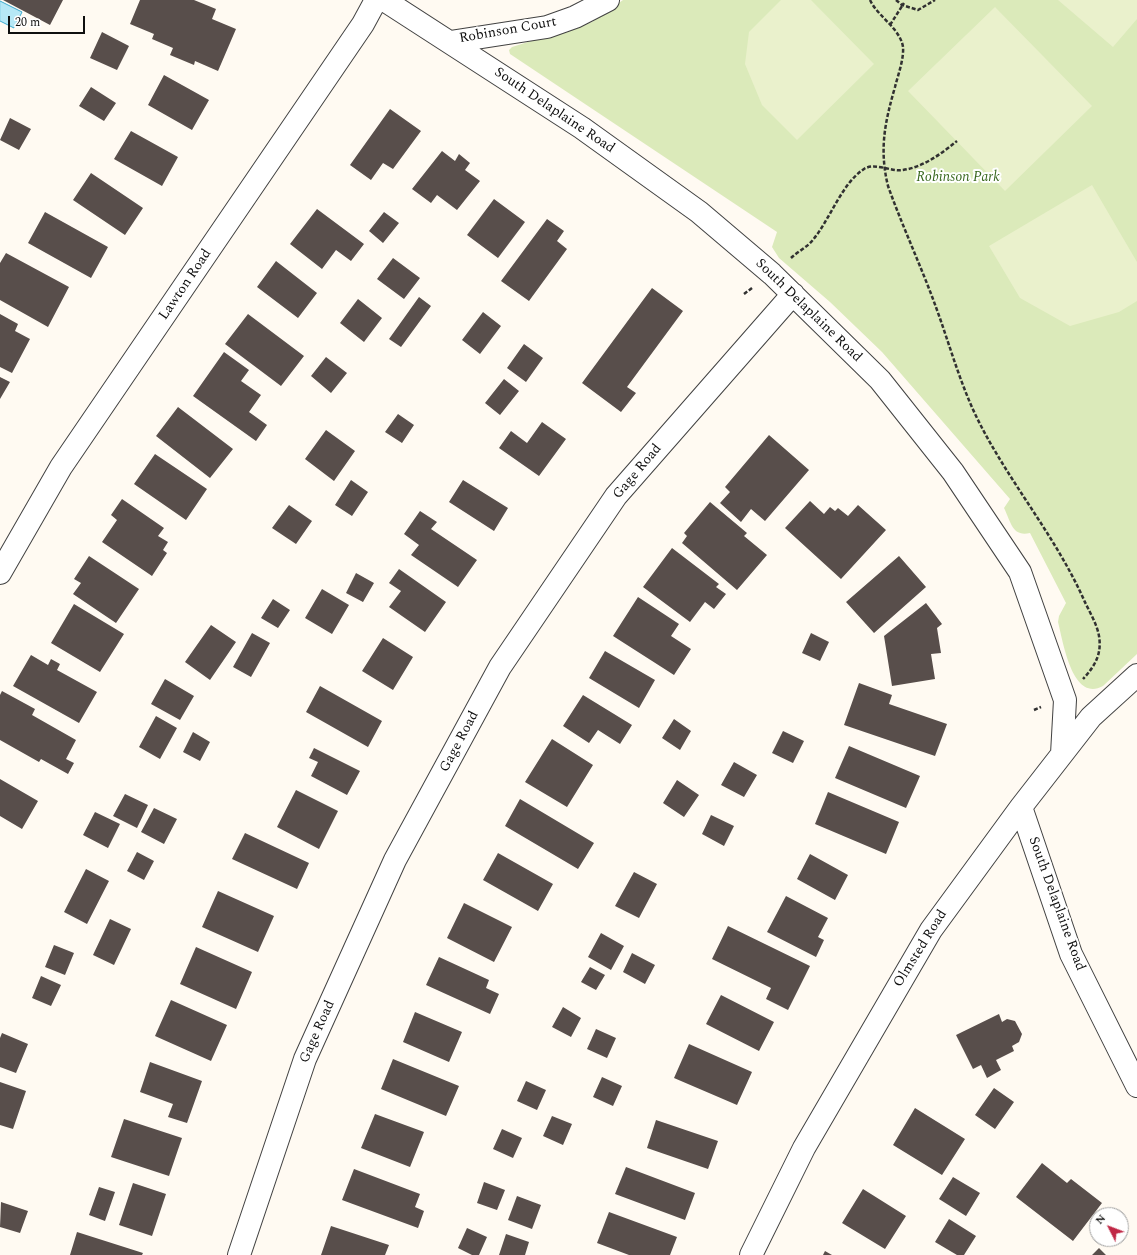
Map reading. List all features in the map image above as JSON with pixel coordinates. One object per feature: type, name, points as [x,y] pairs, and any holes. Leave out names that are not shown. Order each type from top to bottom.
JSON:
[{"type":"street","name":"Lawton Road","points":[[0,573],[61,467],[363,24],[376,0]]},
{"type":"street","name":"South Delaplaine Road","points":[[384,0],[588,132],[699,212],[772,274],[880,380],[953,472],[1020,572],[1064,700],[1062,754]]},
{"type":"street","name":"Robinson Court","points":[[450,42],[547,27],[575,17],[608,0]]},
{"type":"street","name":"Gage Road","points":[[239,1255],[305,1059],[395,860],[500,667],[616,496],[793,294]]},
{"type":"street","name":"Olmsted Road","points":[[751,1255],[804,1148],[931,930],[1021,807],[1091,717],[1137,675]]},
{"type":"street","name":"South Delaplaine Road","points":[[1021,807],[1071,954],[1137,1086]]},
{"type":"path","points":[[870,0],[899,35],[903,48],[899,71],[884,128],[884,168],[895,207],[937,310],[963,386],[976,417],[1008,474],[1054,544],[1078,587],[1099,636],[1100,655],[1092,669],[1079,683]]},
{"type":"path","points":[[896,0],[918,10],[935,0]]},
{"type":"path","points":[[890,25],[903,4]]},
{"type":"path","points":[[744,294],[812,242],[846,190],[865,169],[873,167],[893,171],[918,166],[936,157],[957,141]]},
{"type":"green space","name":"Robinson Park","points":[[623,0],[1137,0],[1137,654],[1103,686],[1092,689],[1084,686],[1076,678],[1071,668],[1066,655],[1058,622],[1059,616],[1066,603],[1030,533],[1019,533],[1013,527],[1004,508],[1010,499],[882,352],[830,302],[779,258],[772,247],[777,232],[510,54],[509,50],[512,47],[592,22]]},
{"type":"green space","points":[[781,0],[811,0],[874,64],[797,140],[762,105],[745,64],[749,32]]},
{"type":"green space","points":[[1058,0],[1137,0],[1137,19],[1113,47]]},
{"type":"green space","points":[[995,7],[1092,106],[1005,191],[908,91]]},
{"type":"green space","points":[[1092,185],[1137,262],[1137,301],[1119,312],[1070,326],[1020,298],[989,246]]},
{"type":"water","points":[[0,1],[22,12],[14,28],[0,21]]},
{"type":"building","points":[[3,0],[63,0],[50,25]]},
{"type":"building","points":[[140,0],[194,0],[216,9],[212,19],[236,29],[218,71],[195,61],[194,65],[170,55],[173,48],[152,39],[154,34],[130,24]]},
{"type":"building","points":[[102,32],[129,46],[117,70],[90,58]]},
{"type":"building","points":[[164,75],[209,100],[192,130],[148,105]]},
{"type":"building","points":[[91,87],[116,103],[104,121],[79,106]]},
{"type":"building","points":[[390,109],[421,131],[393,169],[383,163],[371,180],[350,165]]},
{"type":"building","points":[[10,118],[31,129],[19,150],[0,140]]},
{"type":"building","points":[[131,131],[178,157],[162,186],[114,159]]},
{"type":"building","points":[[442,151],[455,161],[459,154],[470,163],[465,170],[480,181],[457,210],[437,195],[431,203],[412,189]]},
{"type":"building","points":[[91,173],[143,208],[125,235],[73,200]]},
{"type":"building","points":[[494,199],[525,222],[498,258],[467,235]]},
{"type":"building","points":[[317,209],[364,244],[351,261],[336,250],[322,269],[290,244]]},
{"type":"building","points":[[45,212],[108,247],[91,278],[28,243]]},
{"type":"building","points":[[384,212],[399,223],[383,243],[369,231]]},
{"type":"building","points":[[547,219],[564,231],[557,241],[567,249],[529,301],[501,281]]},
{"type":"building","points":[[6,253],[69,287],[48,327],[0,300],[0,263]]},
{"type":"building","points":[[393,258],[420,278],[404,299],[377,279]]},
{"type":"building","points":[[276,261],[317,293],[298,318],[257,287]]},
{"type":"building","points":[[652,288],[683,311],[627,387],[636,393],[621,412],[582,383]]},
{"type":"building","points":[[419,297],[431,306],[401,347],[389,339]]},
{"type":"building","points":[[358,299],[382,318],[364,342],[340,323]]},
{"type":"building","points":[[483,312],[501,326],[480,354],[462,340]]},
{"type":"building","points":[[0,314],[18,324],[15,331],[30,339],[12,373],[0,367]]},
{"type":"building","points":[[248,314],[304,356],[281,386],[225,344]]},
{"type":"building","points":[[524,344],[543,358],[526,382],[507,368]]},
{"type":"building","points":[[224,352],[249,370],[241,381],[261,395],[249,412],[267,425],[256,441],[193,396]]},
{"type":"building","points":[[326,357],[347,373],[331,393],[311,376]]},
{"type":"building","points":[[0,377],[10,382],[0,399]]},
{"type":"building","points":[[504,379],[519,391],[500,415],[485,403]]},
{"type":"building","points":[[178,407],[233,449],[210,478],[156,436]]},
{"type":"building","points":[[398,414],[414,425],[402,443],[385,432]]},
{"type":"building","points":[[542,422],[566,439],[539,476],[499,448],[511,431],[527,443]]},
{"type":"building","points":[[326,430],[355,451],[334,481],[305,459]]},
{"type":"building","points":[[769,435],[809,470],[765,521],[751,509],[741,522],[720,503],[730,492],[725,487]]},
{"type":"building","points":[[155,454],[207,489],[186,520],[134,484]]},
{"type":"building","points":[[351,480],[368,492],[352,516],[335,505]]},
{"type":"building","points":[[463,480],[508,508],[494,531],[449,502]]},
{"type":"building","points":[[122,499],[164,528],[158,536],[168,542],[163,550],[167,553],[152,576],[102,542],[117,520],[111,515]]},
{"type":"building","points":[[810,501],[824,514],[830,507],[835,511],[838,508],[848,516],[858,505],[886,530],[841,579],[785,528]]},
{"type":"building","points":[[710,502],[747,533],[744,536],[767,555],[737,590],[682,543],[687,536],[684,533]]},
{"type":"building","points":[[289,505],[312,521],[296,544],[272,528]]},
{"type":"building","points":[[420,511],[437,522],[431,529],[477,560],[458,587],[411,555],[419,545],[404,534]]},
{"type":"building","points":[[672,548],[719,584],[716,587],[726,594],[714,609],[705,602],[690,622],[643,587]]},
{"type":"building","points":[[89,556],[139,589],[116,623],[73,594],[81,583],[74,579]]},
{"type":"building","points":[[899,556],[926,587],[874,633],[846,602]]},
{"type":"building","points":[[399,569],[446,602],[425,632],[389,607],[401,591],[389,583]]},
{"type":"building","points":[[356,573],[374,583],[363,602],[346,593]]},
{"type":"building","points":[[322,589],[349,605],[332,634],[305,618]]},
{"type":"building","points":[[638,597],[679,624],[671,636],[691,649],[674,675],[613,636]]},
{"type":"building","points":[[273,599],[290,610],[278,628],[261,618]]},
{"type":"building","points":[[926,603],[942,624],[937,628],[941,653],[931,654],[935,679],[892,686],[884,636]]},
{"type":"building","points":[[74,604],[124,634],[100,672],[51,643]]},
{"type":"building","points":[[211,625],[236,642],[210,680],[185,662]]},
{"type":"building","points":[[252,633],[270,643],[251,677],[233,667]]},
{"type":"building","points":[[811,633],[829,642],[820,661],[802,653]]},
{"type":"building","points":[[383,638],[413,657],[393,690],[362,671]]},
{"type":"building","points":[[605,651],[655,680],[639,708],[589,678]]},
{"type":"building","points":[[31,655],[48,665],[51,659],[60,664],[57,670],[97,692],[79,723],[13,686]]},
{"type":"building","points":[[165,679],[194,696],[180,720],[151,704]]},
{"type":"building","points":[[859,683],[892,695],[889,704],[947,724],[935,756],[844,725]]},
{"type":"building","points":[[320,686],[382,721],[368,747],[306,712]]},
{"type":"building","points":[[2,691],[35,709],[32,715],[76,740],[66,759],[74,763],[68,774],[41,759],[39,762],[0,740],[0,695]]},
{"type":"building","points":[[583,695],[632,725],[620,744],[598,730],[589,743],[563,726]]},
{"type":"building","points":[[156,716],[177,728],[160,759],[139,747]]},
{"type":"building","points":[[674,719],[691,731],[680,750],[662,738]]},
{"type":"building","points":[[783,731],[804,741],[793,763],[772,753]]},
{"type":"building","points":[[193,732],[210,742],[200,761],[183,752]]},
{"type":"building","points":[[552,739],[593,765],[567,807],[525,782]]},
{"type":"building","points":[[849,746],[920,776],[906,808],[835,778]]},
{"type":"building","points":[[314,748],[360,771],[347,795],[311,776],[318,762],[309,758]]},
{"type":"building","points":[[734,762],[757,775],[744,797],[721,785]]},
{"type":"building","points":[[0,779],[38,801],[22,829],[0,816]]},
{"type":"building","points":[[677,780],[699,795],[684,817],[663,803]]},
{"type":"building","points":[[296,790],[338,811],[319,849],[277,827]]},
{"type":"building","points":[[828,792],[899,822],[886,854],[815,824]]},
{"type":"building","points":[[125,794],[148,805],[137,828],[113,816]]},
{"type":"building","points":[[520,799],[594,843],[578,869],[505,826]]},
{"type":"building","points":[[154,808],[177,819],[164,844],[141,832]]},
{"type":"building","points":[[95,812],[120,824],[108,848],[83,835]]},
{"type":"building","points":[[711,815],[734,826],[724,846],[702,834]]},
{"type":"building","points":[[245,833],[309,863],[297,889],[232,859]]},
{"type":"building","points":[[137,852],[154,861],[144,880],[127,871]]},
{"type":"building","points":[[498,853],[553,884],[538,911],[483,880]]},
{"type":"building","points":[[810,854],[848,875],[835,900],[797,879]]},
{"type":"building","points":[[86,869],[109,881],[87,924],[64,912]]},
{"type":"building","points":[[634,872],[657,884],[639,918],[615,906]]},
{"type":"building","points":[[218,891],[274,916],[258,952],[202,927]]},
{"type":"building","points":[[786,896],[828,918],[818,937],[824,940],[816,957],[767,932]]},
{"type":"building","points":[[464,903],[512,927],[494,962],[447,938]]},
{"type":"building","points":[[110,919],[131,929],[114,965],[93,955]]},
{"type":"building","points":[[728,926],[810,966],[788,1010],[766,999],[771,988],[712,959]]},
{"type":"building","points":[[601,933],[624,946],[611,970],[588,957]]},
{"type":"building","points":[[54,945],[74,953],[65,975],[45,967]]},
{"type":"building","points":[[196,947],[252,972],[236,1009],[180,984]]},
{"type":"building","points":[[632,953],[655,965],[645,984],[623,972]]},
{"type":"building","points":[[439,957],[489,980],[486,988],[499,994],[490,1014],[426,985]]},
{"type":"building","points":[[590,967],[605,975],[596,990],[581,982]]},
{"type":"building","points":[[41,976],[61,985],[51,1006],[32,998]]},
{"type":"building","points":[[721,995],[774,1022],[759,1051],[706,1024]]},
{"type":"building","points":[[171,1000],[227,1025],[211,1061],[155,1036]]},
{"type":"building","points":[[563,1007],[581,1018],[571,1037],[552,1027]]},
{"type":"building","points":[[415,1012],[462,1032],[449,1062],[403,1042]]},
{"type":"building","points":[[999,1014],[1002,1022],[1007,1019],[1015,1021],[1022,1034],[1019,1042],[1012,1046],[1014,1051],[996,1060],[1001,1070],[987,1078],[981,1065],[973,1069],[956,1035]]},
{"type":"building","points":[[596,1029],[616,1038],[607,1058],[587,1049]]},
{"type":"building","points":[[2,1033],[28,1044],[16,1073],[0,1067],[0,1038]]},
{"type":"building","points":[[689,1044],[752,1072],[737,1105],[674,1078]]},
{"type":"building","points":[[393,1059],[459,1086],[446,1116],[381,1089]]},
{"type":"building","points":[[150,1062],[202,1081],[187,1123],[168,1117],[173,1104],[140,1092]]},
{"type":"building","points":[[602,1077],[622,1086],[613,1106],[593,1097]]},
{"type":"building","points":[[526,1081],[546,1090],[537,1110],[517,1101]]},
{"type":"building","points":[[0,1082],[26,1091],[13,1129],[0,1125]]},
{"type":"building","points":[[994,1088],[1014,1102],[995,1129],[975,1115]]},
{"type":"building","points":[[915,1108],[965,1139],[942,1175],[893,1145]]},
{"type":"building","points":[[375,1114],[424,1132],[410,1167],[361,1148]]},
{"type":"building","points":[[552,1116],[572,1124],[563,1145],[543,1136]]},
{"type":"building","points":[[124,1119],[182,1138],[169,1176],[111,1157]]},
{"type":"building","points":[[656,1120],[718,1141],[708,1169],[647,1148]]},
{"type":"building","points":[[502,1129],[522,1138],[513,1158],[493,1149]]},
{"type":"building","points":[[1042,1163],[1067,1183],[1071,1179],[1102,1203],[1099,1207],[1089,1207],[1089,1220],[1073,1241],[1016,1197]]},
{"type":"building","points":[[626,1167],[695,1193],[685,1220],[615,1194]]},
{"type":"building","points":[[354,1169],[420,1194],[415,1207],[424,1211],[418,1228],[342,1200]]},
{"type":"building","points":[[953,1177],[980,1193],[966,1216],[939,1199]]},
{"type":"building","points":[[484,1182],[505,1190],[497,1210],[477,1203]]},
{"type":"building","points":[[133,1183],[166,1194],[152,1236],[119,1225]]},
{"type":"building","points":[[99,1187],[115,1192],[105,1221],[89,1215]]},
{"type":"building","points":[[863,1189],[906,1216],[885,1249],[842,1223]]},
{"type":"building","points":[[517,1196],[541,1205],[532,1229],[508,1220]]},
{"type":"building","points":[[1,1202],[28,1211],[20,1233],[0,1227]]},
{"type":"building","points":[[609,1212],[677,1237],[670,1255],[629,1255],[597,1243]]},
{"type":"building","points":[[949,1219],[976,1236],[964,1255],[957,1255],[935,1242]]},
{"type":"building","points":[[331,1226],[389,1245],[385,1255],[321,1255]]},
{"type":"building","points":[[467,1228],[487,1237],[479,1255],[472,1255],[458,1248]]},
{"type":"building","points":[[77,1232],[143,1253],[142,1255],[70,1255]]},
{"type":"building","points":[[506,1234],[529,1242],[525,1255],[499,1255]]},
{"type":"building","points":[[1099,1248],[1106,1255],[1092,1255]]},
{"type":"building","points":[[825,1251],[832,1255],[823,1255]]}]
